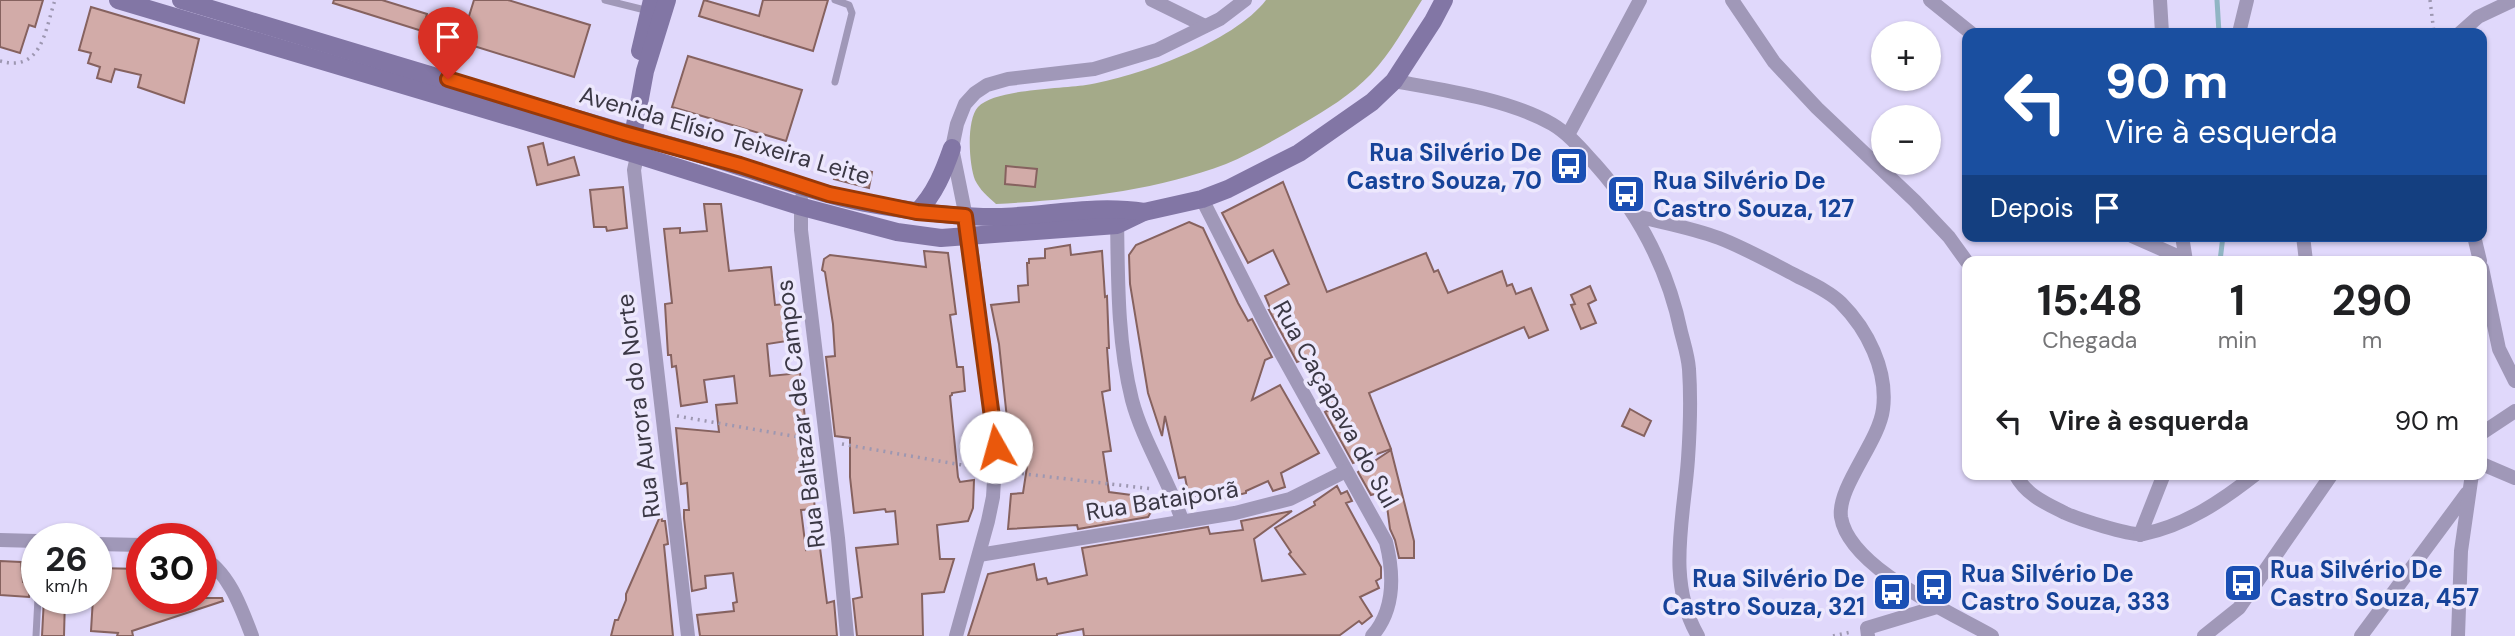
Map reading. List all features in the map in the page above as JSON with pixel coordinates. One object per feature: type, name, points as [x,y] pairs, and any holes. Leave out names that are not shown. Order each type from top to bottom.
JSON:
[{"type":"main road","name":"Avenida Elísio Teixeira Leite","points":[[118,0],[630,149],[740,165],[866,203],[917,212],[965,216],[1117,217]]},
{"type":"main road","name":"Avenida Elísio Teixeira Leite","points":[[181,0],[799,206],[897,232],[941,238],[970,237],[1117,217],[1202,199],[1237,185],[1299,153],[1372,102],[1394,81],[1444,0]]},
{"type":"main road","points":[[630,149],[645,71],[667,0]]},
{"type":"main road","points":[[630,149],[651,6]]},
{"type":"main road","points":[[917,212],[926,203],[940,179],[952,148]]},
{"type":"street","points":[[1152,0],[1205,26]]},
{"type":"street","points":[[956,636],[979,555],[993,497],[996,471],[996,447],[970,237],[952,148],[965,104],[987,85],[1007,79],[1094,69],[1157,50],[1237,8],[1245,0]]},
{"type":"street","points":[[1568,135],[1640,0]]},
{"type":"street","points":[[1732,0],[1774,62],[1915,201],[1949,237],[1963,256]]},
{"type":"street","points":[[1930,0],[1965,28]]},
{"type":"street","points":[[2160,0],[2162,28]]},
{"type":"street","points":[[2240,28],[2247,0]]},
{"type":"street","points":[[2466,28],[2478,17],[2514,0]]},
{"type":"street","points":[[1394,81],[1460,94],[1519,110],[1554,125],[1568,135],[1636,216],[1670,288],[1689,367],[1688,458],[1679,547],[1681,597],[1698,636]]},
{"type":"street","name":"Rua Aurora do Norte","points":[[630,149],[688,636]]},
{"type":"street","name":"Rua Baltazar de Campos","points":[[804,186],[799,206],[847,636]]},
{"type":"street","name":"Rua Caçapava do Sul","points":[[1202,199],[1272,337],[1386,542],[1392,567],[1388,611],[1382,625],[1372,636]]},
{"type":"street","points":[[1636,216],[1719,238],[1760,256],[1840,302],[1870,341],[1880,367],[1883,408],[1877,432],[1844,499],[1841,517],[1854,547],[1878,570],[1992,636]]},
{"type":"street","points":[[1117,217],[1119,312],[1129,385],[1137,415],[1182,520]]},
{"type":"street","points":[[2146,242],[2177,256]]},
{"type":"street","points":[[2487,292],[2499,349],[2515,381]]},
{"type":"street","points":[[2487,430],[2515,411]]},
{"type":"street","points":[[2487,466],[2515,478]]},
{"type":"street","name":"Rua Bataiporã","points":[[979,555],[1235,513],[1290,499],[1346,471]]},
{"type":"street","points":[[2018,480],[2036,499],[2077,518],[2140,535],[2187,520],[2248,480]]},
{"type":"street","points":[[2140,535],[2162,480]]},
{"type":"street","points":[[2204,636],[2239,608],[2328,480]]},
{"type":"street","points":[[2458,636],[2461,551],[2470,480]]},
{"type":"street","points":[[2361,636],[2467,492]]},
{"type":"street","points":[[0,540],[21,541]]},
{"type":"street","points":[[217,569],[225,578],[252,636]]},
{"type":"street","points":[[1868,636],[1867,628],[1940,607]]},
{"type":"lane","points":[[605,0],[651,6]]},
{"type":"lane","points":[[835,0],[849,5],[852,13],[835,82]]},
{"type":"lane","points":[[36,636],[37,614]]},
{"type":"path","points":[[0,61],[15,64],[33,57],[39,48],[55,0]]},
{"type":"path","points":[[2430,0],[2433,28]]},
{"type":"path","points":[[996,471],[1172,492]]},
{"type":"green space","points":[[1266,0],[1422,0],[1385,57],[1355,89],[1302,124],[1226,164],[1171,181],[1113,193],[1025,202],[996,204],[977,184],[971,164],[970,132],[974,113],[986,101],[1013,93],[1107,81],[1157,66],[1232,30]]},
{"type":"building","points":[[0,0],[43,0],[35,27],[29,25],[20,53],[0,47]]},
{"type":"building","points":[[334,0],[382,0],[427,14],[422,31],[333,3]]},
{"type":"building","points":[[474,0],[508,0],[590,25],[574,77],[461,42]]},
{"type":"building","points":[[704,0],[759,16],[763,0],[828,0],[813,51],[699,16]]},
{"type":"building","points":[[91,7],[199,39],[184,103],[138,87],[141,75],[115,69],[111,82],[97,78],[100,67],[88,63],[91,53],[79,50]]},
{"type":"building","points":[[688,56],[802,90],[786,141],[672,107]]},
{"type":"building","points":[[543,143],[548,165],[574,157],[579,175],[537,185],[528,147]]},
{"type":"building","points":[[838,163],[872,172],[869,188],[834,179]]},
{"type":"building","points":[[1006,166],[1037,169],[1035,187],[1005,184]]},
{"type":"building","points":[[1283,182],[1327,292],[1426,253],[1434,272],[1438,270],[1448,293],[1502,271],[1507,286],[1512,284],[1516,294],[1531,288],[1548,330],[1529,338],[1524,327],[1369,393],[1391,449],[1353,463],[1325,412],[1333,408],[1307,358],[1297,362],[1269,310],[1265,296],[1289,284],[1273,250],[1248,263],[1222,213]]},
{"type":"building","points":[[623,187],[627,228],[607,231],[606,227],[594,227],[590,190]]},
{"type":"building","points":[[704,204],[721,204],[729,271],[771,267],[775,305],[786,304],[794,314],[794,322],[785,323],[787,341],[767,344],[770,376],[800,373],[815,509],[801,510],[806,550],[820,548],[827,603],[834,601],[837,636],[700,636],[697,615],[734,611],[733,603],[737,602],[733,573],[705,576],[706,588],[692,591],[684,518],[684,510],[689,510],[687,483],[681,484],[676,428],[719,432],[716,405],[737,403],[734,376],[704,380],[707,402],[681,406],[676,366],[672,367],[671,355],[668,355],[665,304],[672,303],[664,229],[680,228],[680,233],[707,231]]},
{"type":"building","points":[[1189,222],[1203,228],[1238,303],[1248,321],[1252,319],[1272,357],[1265,360],[1252,400],[1280,385],[1319,453],[1281,473],[1285,487],[1273,491],[1268,481],[1246,493],[1218,500],[1216,491],[1189,497],[1185,477],[1179,478],[1165,416],[1162,436],[1148,393],[1130,284],[1129,255],[1136,245]]},
{"type":"building","points":[[1070,245],[1071,255],[1102,251],[1105,297],[1107,296],[1110,390],[1102,392],[1111,451],[1103,452],[1109,492],[1155,498],[1154,507],[1148,517],[1078,529],[1077,525],[1008,529],[1011,494],[1023,493],[1027,467],[1012,465],[999,344],[991,305],[1019,302],[1018,286],[1028,285],[1029,259],[1045,258],[1045,249]]},
{"type":"building","points":[[924,251],[948,253],[956,314],[950,315],[957,367],[963,367],[965,391],[952,393],[950,396],[958,477],[960,482],[974,480],[973,508],[968,521],[937,525],[940,559],[954,559],[944,592],[922,594],[923,636],[857,636],[853,599],[862,597],[856,548],[898,544],[895,511],[886,512],[885,509],[854,513],[850,438],[835,436],[826,357],[835,356],[833,324],[825,272],[822,270],[824,259],[830,255],[926,267]]},
{"type":"building","points":[[1590,286],[1596,300],[1588,304],[1596,323],[1581,329],[1571,305],[1575,304],[1571,295]]},
{"type":"building","points":[[1630,409],[1651,421],[1644,436],[1622,426]]},
{"type":"building","points":[[1391,450],[1414,541],[1414,558],[1399,558],[1390,529],[1385,491],[1371,495],[1358,472]]},
{"type":"building","points":[[1337,486],[1341,494],[1347,491],[1352,501],[1346,503],[1381,567],[1381,578],[1376,581],[1379,588],[1360,597],[1372,616],[1362,624],[1359,621],[1340,635],[1084,636],[1083,629],[1057,636],[968,636],[988,574],[1034,564],[1037,580],[1046,578],[1048,584],[1087,575],[1082,548],[1208,527],[1210,534],[1243,530],[1241,521],[1292,511],[1254,539],[1262,581],[1305,574],[1289,554],[1291,552],[1275,528],[1315,505],[1314,502]]},
{"type":"building","points":[[661,514],[662,521],[665,521],[668,544],[664,545],[673,636],[611,636],[615,620],[618,620],[626,594]]},
{"type":"building","points":[[0,561],[21,562],[21,596],[0,595]]},
{"type":"building","points":[[112,568],[126,569],[126,614],[184,614],[132,631],[133,636],[91,631],[92,614],[112,614]]},
{"type":"building","points":[[43,614],[65,614],[64,636],[42,636]]},
{"type":"waterway","points":[[2217,0],[2219,28]]},
{"type":"waterway","points":[[2221,256],[2222,242]]},
{"type":"place","name":"Rua Silvério De Castro Souza, 70","points":[[1569,166]]},
{"type":"place","name":"Rua Silvério De Castro Souza, 127","points":[[1626,194]]},
{"type":"place","name":"Rua Silvério De Castro Souza, 457","points":[[2243,583]]},
{"type":"place","name":"Rua Silvério De Castro Souza, 333","points":[[1934,587]]},
{"type":"place","name":"Rua Silvério De Castro Souza, 321","points":[[1892,592]]},
{"type":"route","points":[[448,79],[829,194],[917,212],[965,216],[970,237],[996,447]]}]
